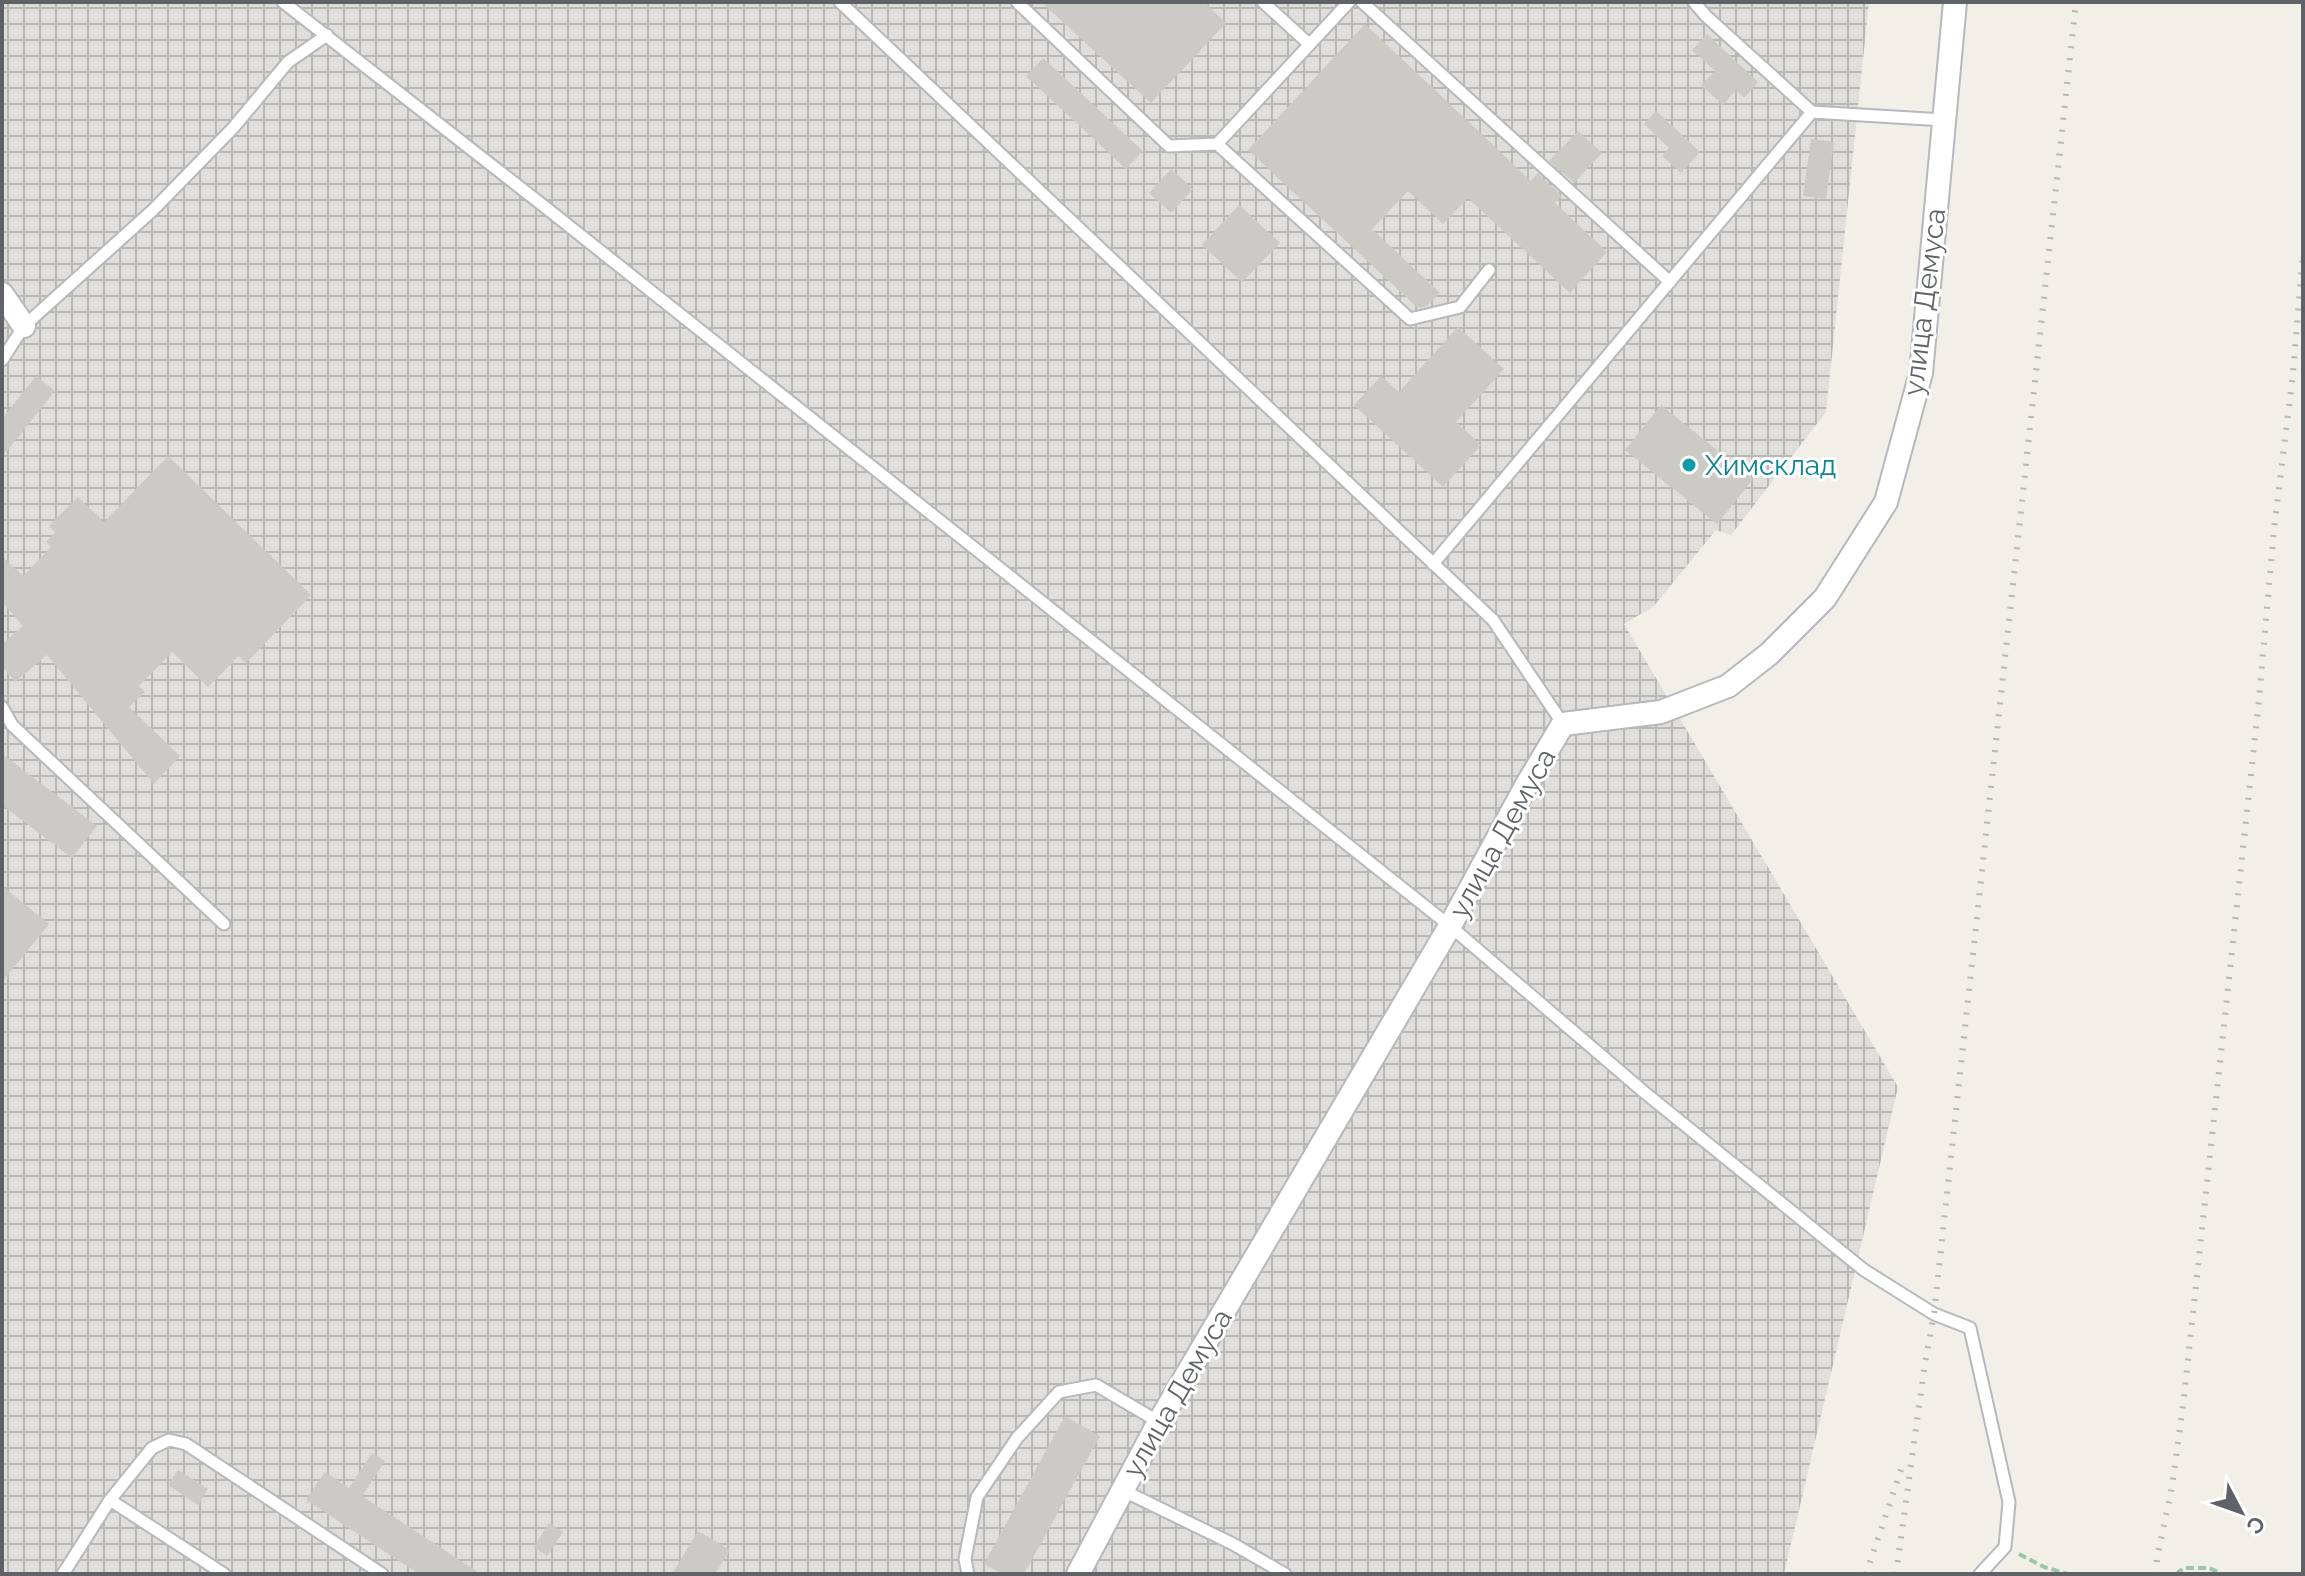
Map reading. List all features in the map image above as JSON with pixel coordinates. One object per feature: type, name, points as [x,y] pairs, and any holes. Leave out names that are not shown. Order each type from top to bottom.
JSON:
[{"type":"street","name":"улица Демуса","points":[[1078,1574],[1159,1422],[1450,926],[1563,724],[1661,712],[1728,686],[1769,654],[1825,598],[1886,502],[1921,373],[1955,2]]},
{"type":"street","points":[[2,294],[24,326]]},
{"type":"lane","points":[[283,2],[1450,926],[1644,1092],[1864,1270],[1934,1314],[1970,1328],[2009,1502],[2005,1547],[1980,1574]]},
{"type":"lane","points":[[840,2],[1493,620],[1563,724]]},
{"type":"lane","points":[[1017,2],[1169,146],[1217,144],[1410,319],[1460,307],[1489,270]]},
{"type":"lane","points":[[1263,2],[1309,44]]},
{"type":"lane","points":[[1217,144],[1349,2]]},
{"type":"lane","points":[[1362,2],[1670,282]]},
{"type":"lane","points":[[1694,2],[1812,112],[1944,120]]},
{"type":"lane","points":[[2,360],[24,326],[153,210],[233,128],[288,62],[327,35]]},
{"type":"lane","points":[[1433,564],[1812,112]]},
{"type":"lane","points":[[2,707],[12,725],[224,924]]},
{"type":"lane","points":[[968,1574],[965,1559],[977,1497],[1017,1438],[1059,1392],[1096,1385],[1159,1422]]},
{"type":"lane","points":[[63,1574],[110,1500],[152,1448],[169,1440],[186,1444],[382,1574]]},
{"type":"lane","points":[[1122,1489],[1233,1544],[1285,1574]]},
{"type":"lane","points":[[110,1500],[224,1574]]},
{"type":"path","points":[[2005,1547],[2044,1567],[2068,1574]]},
{"type":"path","points":[[2176,1574],[2184,1568],[2209,1568],[2222,1574]]},
{"type":"shaded area","points":[[2,2],[1869,2],[1826,412],[1731,535],[1716,530],[1654,606],[1624,624],[1898,1087],[1784,1574],[2,1574]]},
{"type":"building","points":[[1041,2],[1204,2],[1226,23],[1151,103]]},
{"type":"building","points":[[1365,24],[1531,181],[1538,173],[1562,196],[1555,203],[1607,252],[1570,293],[1468,198],[1443,224],[1408,191],[1372,229],[1440,293],[1427,306],[1418,308],[1248,150]]},
{"type":"building","points":[[1707,34],[1758,82],[1744,98],[1736,90],[1723,105],[1701,85],[1715,71],[1692,50]]},
{"type":"building","points":[[1043,58],[1143,151],[1126,169],[1026,76]]},
{"type":"building","points":[[1656,111],[1700,152],[1681,173],[1662,156],[1669,148],[1644,124]]},
{"type":"building","points":[[1578,131],[1602,153],[1574,183],[1549,161]]},
{"type":"building","points":[[1811,139],[1834,142],[1826,199],[1803,196]]},
{"type":"building","points":[[1171,169],[1193,189],[1171,213],[1149,193]]},
{"type":"building","points":[[1239,205],[1280,243],[1242,282],[1202,245]]},
{"type":"building","points":[[1458,327],[1504,369],[1456,422],[1481,445],[1443,487],[1354,405],[1381,376],[1399,392]]},
{"type":"building","points":[[36,376],[55,391],[2,457],[2,419]]},
{"type":"building","name":"Химсклад","points":[[1661,405],[1753,479],[1717,524],[1625,450]]},
{"type":"building","points":[[168,456],[311,595],[246,663],[239,656],[208,687],[172,652],[139,686],[145,692],[129,707],[180,756],[154,784],[47,655],[15,682],[2,666],[2,644],[23,626],[2,602],[2,556],[23,576],[51,547],[46,542],[55,532],[49,526],[78,497],[104,522]]},
{"type":"building","points":[[2,754],[97,826],[72,858],[2,805]]},
{"type":"building","points":[[2,886],[49,924],[2,982]]},
{"type":"building","points":[[1065,1416],[1100,1436],[1024,1574],[1003,1574],[984,1564]]},
{"type":"building","points":[[372,1453],[385,1461],[362,1496],[481,1574],[419,1574],[306,1500],[325,1472],[349,1488]]},
{"type":"building","points":[[178,1470],[208,1489],[198,1505],[168,1485]]},
{"type":"building","points":[[549,1523],[563,1532],[547,1556],[534,1547]]},
{"type":"building","points":[[698,1531],[730,1550],[715,1574],[672,1574]]},
{"type":"railway","points":[[1896,1574],[1934,1314],[2076,2]]},
{"type":"railway","points":[[2156,1574],[2183,1406],[2259,700],[2303,254]]},
{"type":"railway","points":[[1866,1574],[1904,1461]]},
{"type":"place","name":"Химсклад","points":[[1689,465]]}]
